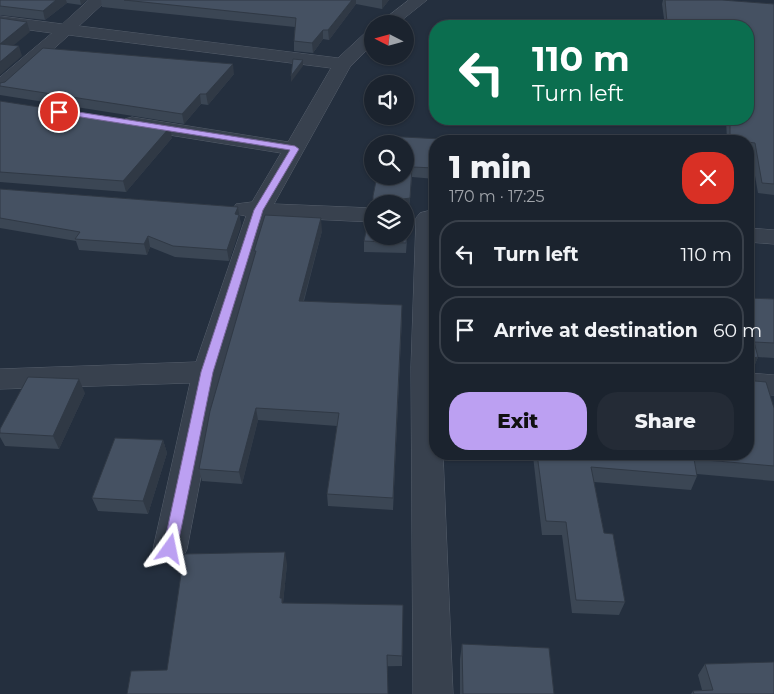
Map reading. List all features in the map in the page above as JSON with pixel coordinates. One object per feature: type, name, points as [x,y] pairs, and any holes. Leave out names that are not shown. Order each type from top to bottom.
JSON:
[{"type":"street","points":[[3,98],[67,29],[99,0]]},
{"type":"street","points":[[398,15],[418,0]]},
{"type":"street","points":[[0,21],[342,64]]},
{"type":"street","points":[[170,549],[207,372],[259,210],[342,64],[364,43]]},
{"type":"street","points":[[118,121],[295,149]]},
{"type":"street","points":[[220,207],[364,215]]},
{"type":"street","points":[[423,218],[429,347]]},
{"type":"street","points":[[754,235],[774,236]]},
{"type":"street","points":[[0,379],[207,372]]},
{"type":"street","points":[[431,460],[433,694]]},
{"type":"building","points":[[0,0],[56,0],[43,11],[0,6]]},
{"type":"building","points":[[124,0],[352,0],[328,30],[323,30],[312,43],[294,41],[296,18]]},
{"type":"building","points":[[665,0],[722,0],[774,4],[774,184],[762,183],[754,135],[730,135],[730,125],[754,125],[754,20],[667,20]]},
{"type":"building","points":[[0,18],[27,22],[0,44]]},
{"type":"building","points":[[0,44],[19,46],[0,62]]},
{"type":"building","points":[[43,48],[233,64],[206,94],[200,94],[182,114],[0,86],[0,83],[5,82]]},
{"type":"building","points":[[293,59],[303,60],[291,76]]},
{"type":"building","points":[[0,101],[170,127],[123,181],[0,172]]},
{"type":"building","points":[[414,138],[429,138],[429,168],[414,167]]},
{"type":"building","points":[[375,185],[411,185],[410,195],[373,195]]},
{"type":"building","points":[[0,189],[238,207],[235,214],[239,215],[227,250],[173,246],[148,236],[144,244],[75,239],[80,232],[0,218]]},
{"type":"building","points":[[265,215],[321,218],[299,301],[402,305],[393,498],[327,494],[339,413],[256,408],[239,472],[199,469],[210,411]]},
{"type":"building","points":[[754,298],[774,299],[774,343],[754,342]]},
{"type":"building","points":[[754,342],[758,357],[754,358]]},
{"type":"building","points":[[28,377],[79,379],[53,436],[0,433],[0,429]]},
{"type":"building","points":[[754,380],[766,382],[774,408],[774,466],[705,460],[754,460]]},
{"type":"building","points":[[115,438],[163,440],[143,501],[92,498]]},
{"type":"building","points":[[538,460],[694,460],[697,476],[591,467],[604,533],[613,534],[625,602],[576,600],[566,522],[546,521]]},
{"type":"building","points":[[285,552],[280,598],[282,598],[282,603],[403,605],[402,656],[387,655],[388,694],[127,694],[131,671],[167,670],[184,554]]},
{"type":"building","points":[[462,644],[549,648],[554,694],[463,694]]},
{"type":"building","points":[[774,662],[774,694],[694,694],[693,691],[713,690],[705,664]]},
{"type":"route","points":[[59,112],[295,149],[259,210],[207,372],[170,549]]}]
